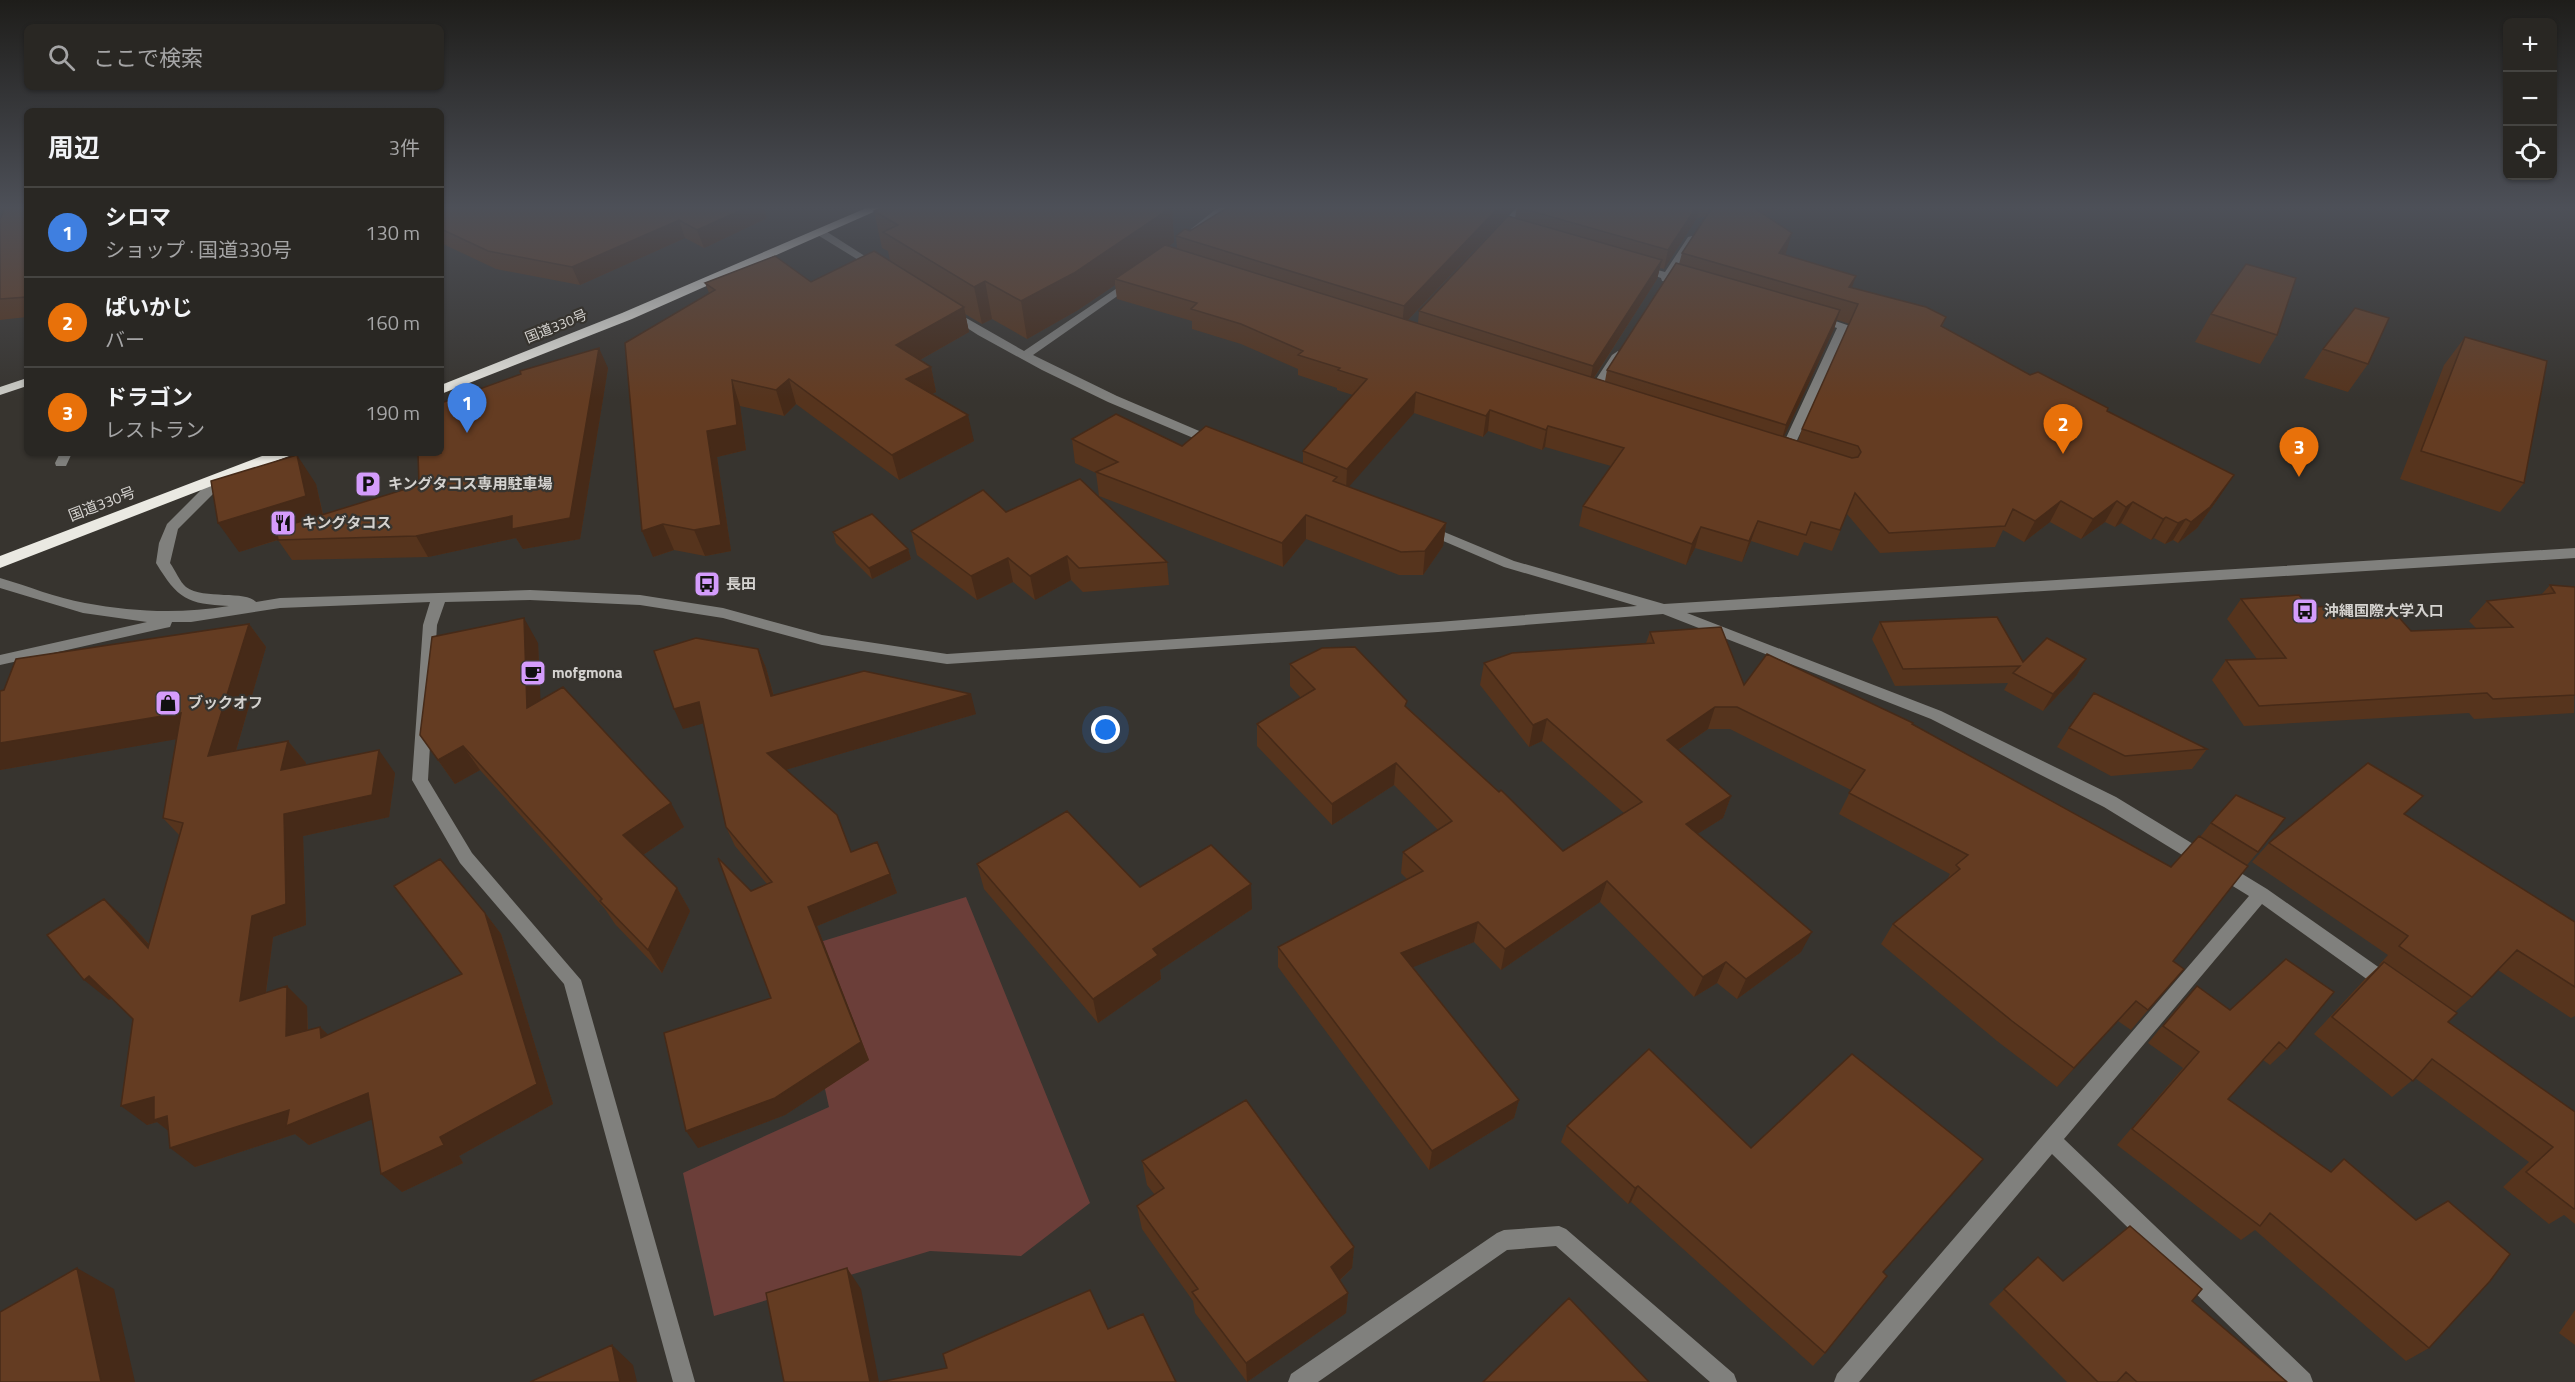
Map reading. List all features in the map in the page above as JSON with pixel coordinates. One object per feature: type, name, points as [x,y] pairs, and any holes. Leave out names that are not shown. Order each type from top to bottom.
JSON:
[{"type":"highway","name":"国道330号","points":[[444,389],[627,316],[732,270]]},
{"type":"highway","name":"国道330号","points":[[0,562],[276,456]]},
{"type":"main road","points":[[0,391],[24,383]]},
{"type":"street","points":[[882,270],[886,273]]},
{"type":"street","points":[[1640,270],[1665,281],[1701,286]]},
{"type":"street","points":[[1665,281],[1672,270]]},
{"type":"street","points":[[1024,357],[1146,271]]},
{"type":"street","points":[[936,305],[1024,357],[1132,409],[1231,448]]},
{"type":"street","points":[[1785,453],[1844,326],[1811,316]]},
{"type":"street","points":[[1593,393],[1625,344]]},
{"type":"street","points":[[222,477],[172,527],[166,543],[163,563],[181,590],[207,600],[280,603],[530,595],[640,600],[723,614],[822,640],[947,659],[1438,627],[1664,609],[2575,553]]},
{"type":"street","points":[[1413,523],[1509,564],[1664,609],[1936,715],[2110,802],[2261,894],[2404,995]]},
{"type":"street","points":[[0,583],[40,597],[109,614],[191,617]]},
{"type":"street","points":[[440,597],[430,625],[420,780],[466,858],[572,980],[684,1382]]},
{"type":"street","points":[[0,660],[191,617],[280,603]]},
{"type":"street","points":[[1845,1382],[2261,894]]},
{"type":"street","points":[[2052,1140],[2302,1382]]},
{"type":"street","points":[[1299,1382],[1504,1240],[1559,1236],[1726,1382]]},
{"type":"shaded area","points":[[966,897],[1090,1203],[1021,1256],[930,1251],[714,1316],[683,1173],[829,1107],[794,950]]},
{"type":"building","points":[[0,270],[24,270],[24,297],[0,299]]},
{"type":"building","points":[[737,270],[795,270],[811,282],[834,270],[905,270],[964,307],[896,345],[931,367],[906,379],[968,415],[892,455],[789,379],[776,390],[732,380],[737,425],[707,431],[721,525],[694,530],[663,524],[642,531],[625,343],[715,290],[705,283]]},
{"type":"building","points":[[947,270],[1078,270],[1021,301],[985,281],[974,287]]},
{"type":"building","points":[[1128,270],[1247,270],[1852,458],[1858,457],[1861,452],[1858,446],[1802,429],[1858,304],[1742,270],[1838,270],[1856,276],[1849,287],[1926,307],[1946,317],[1941,326],[2030,375],[2038,372],[2108,408],[2107,411],[2234,475],[2210,507],[2191,522],[2186,519],[2178,523],[2166,517],[2163,519],[2133,502],[2126,507],[2117,501],[2093,519],[2061,501],[2035,521],[2013,509],[2005,526],[1889,533],[1855,493],[1840,530],[1811,522],[1806,535],[1758,521],[1749,541],[1701,527],[1692,544],[1583,506],[1624,448],[1548,426],[1546,430],[1490,410],[1486,416],[1416,392],[1347,469],[1303,451],[1367,379],[1298,355],[1303,351],[1241,324],[1191,309],[1197,303],[1115,279]]},
{"type":"building","points":[[1288,270],[1438,270],[1404,306]]},
{"type":"building","points":[[1457,270],[1655,270],[1593,366],[1419,311]]},
{"type":"building","points":[[1671,270],[1702,270],[1840,310],[1786,425],[1607,370]]},
{"type":"building","points":[[2241,270],[2269,270],[2296,278],[2277,335],[2211,314]]},
{"type":"building","points":[[2355,308],[2389,318],[2368,364],[2323,349]]},
{"type":"building","points":[[2465,337],[2547,361],[2524,483],[2421,451]]},
{"type":"building","points":[[599,348],[570,518],[512,529],[512,516],[416,536],[278,540],[276,529],[419,485],[418,456],[444,456],[444,402],[521,374],[520,371]]},
{"type":"building","points":[[1116,414],[1182,446],[1206,426],[1337,477],[1333,481],[1446,523],[1425,551],[1401,552],[1306,515],[1282,543],[1096,472],[1118,462],[1072,439]]},
{"type":"building","points":[[297,456],[306,496],[218,523],[211,481]]},
{"type":"building","points":[[1080,479],[1167,562],[1079,568],[1067,556],[1030,576],[1008,558],[971,576],[911,531],[983,490],[1006,512]]},
{"type":"building","points":[[872,514],[908,549],[869,568],[833,532]]},
{"type":"building","points":[[2550,585],[2575,587],[2575,695],[2493,699],[2487,693],[2259,706],[2226,660],[2286,658],[2241,599],[2299,595],[2309,607],[2371,605],[2380,614],[2395,613],[2411,631],[2513,627],[2487,601],[2555,593]]},
{"type":"building","points":[[1997,617],[2023,662],[2047,638],[2086,659],[2053,694],[2013,673],[2020,666],[1903,669],[1880,622]]},
{"type":"building","points":[[524,618],[527,708],[563,687],[671,803],[623,835],[677,888],[648,950],[600,901],[602,899],[463,746],[438,760],[420,735],[432,637]]},
{"type":"building","points":[[249,624],[208,756],[288,741],[281,770],[379,750],[372,795],[284,814],[286,904],[252,916],[240,1001],[287,986],[286,1036],[320,1027],[321,1038],[462,974],[394,886],[440,859],[485,913],[537,1084],[440,1137],[444,1145],[381,1174],[368,1093],[286,1126],[289,1110],[170,1148],[167,1116],[154,1120],[154,1097],[121,1106],[133,1019],[89,976],[84,980],[47,935],[104,899],[148,948],[183,823],[163,818],[181,713],[0,743],[0,691],[4,690],[16,659]]},
{"type":"building","points":[[1721,627],[1744,685],[1767,654],[1913,723],[2171,867],[2199,836],[2248,866],[2173,961],[2184,969],[2148,1010],[2136,1001],[2074,1068],[2012,1021],[1893,924],[1960,869],[1956,865],[1968,855],[1849,793],[1865,770],[1737,707],[1715,707],[1667,740],[1731,796],[1686,824],[1812,932],[1746,979],[1726,962],[1703,977],[1607,881],[1505,949],[1478,922],[1401,953],[1519,1100],[1432,1151],[1278,947],[1423,871],[1403,852],[1452,821],[1396,763],[1332,804],[1257,724],[1315,689],[1290,664],[1322,648],[1355,647],[1407,701],[1405,706],[1499,792],[1501,790],[1563,851],[1642,802],[1547,719],[1533,725],[1484,663],[1512,653],[1654,643],[1650,632]]},
{"type":"building","points":[[696,638],[758,649],[771,696],[864,671],[971,694],[767,753],[837,815],[851,852],[877,842],[890,874],[808,907],[861,1042],[775,1098],[686,1131],[664,1033],[771,998],[718,858],[751,891],[772,882],[726,827],[699,702],[674,709],[654,651]]},
{"type":"building","points":[[2094,693],[2207,749],[2125,756],[2069,728]]},
{"type":"building","points":[[2368,763],[2423,796],[2404,814],[2575,922],[2575,987],[2517,950],[2472,997],[2399,946],[2408,936],[2269,843]]},
{"type":"building","points":[[2236,795],[2285,818],[2258,852],[2211,823]]},
{"type":"building","points":[[1067,811],[1140,887],[1211,845],[1251,884],[1153,949],[1158,955],[1093,999],[977,864]]},
{"type":"building","points":[[2286,959],[2334,992],[2287,1049],[2279,1042],[2228,1099],[2331,1172],[2344,1159],[2416,1220],[2448,1201],[2510,1254],[2490,1281],[2429,1348],[2270,1213],[2260,1226],[2132,1129],[2199,1052],[2163,1026],[2197,986],[2230,1010]]},
{"type":"building","points":[[2384,962],[2457,1013],[2448,1022],[2575,1112],[2574,1209],[2526,1172],[2553,1147],[2432,1059],[2413,1081],[2332,1017]]},
{"type":"building","points":[[1649,1049],[1751,1148],[1852,1054],[1983,1159],[1883,1272],[1887,1276],[1825,1353],[1638,1186],[1635,1188],[1567,1126]]},
{"type":"building","points":[[1246,1100],[1354,1247],[1331,1267],[1348,1293],[1246,1363],[1192,1292],[1198,1289],[1137,1206],[1164,1188],[1142,1161]]},
{"type":"building","points":[[2130,1226],[2202,1289],[2192,1301],[2287,1382],[2137,1382],[2126,1372],[2117,1382],[2098,1382],[2004,1289],[2038,1257],[2063,1281]]},
{"type":"building","points":[[77,1268],[101,1382],[0,1382],[0,1312]]},
{"type":"building","points":[[847,1268],[870,1382],[784,1382],[766,1293]]},
{"type":"building","points":[[1090,1290],[1108,1329],[1143,1314],[1176,1382],[880,1382],[947,1368],[943,1354]]},
{"type":"building","points":[[1569,1298],[1649,1382],[1483,1382]]},
{"type":"building","points":[[612,1345],[620,1382],[530,1382]]},
{"type":"place","name":"シロマ","points":[[467,433]]},
{"type":"place","name":"ぱいかじ","points":[[2063,454]]},
{"type":"place","name":"ドラゴン","points":[[2299,477]]},
{"type":"place","name":"キングタコス専用駐車場","points":[[368,484]]},
{"type":"place","name":"キングタコス","points":[[283,523]]},
{"type":"place","name":"長田","points":[[707,584]]},
{"type":"place","name":"沖縄国際大学入口","points":[[2305,611]]},
{"type":"place","name":"mofgmona","points":[[533,673]]},
{"type":"place","name":"ブックオフ","points":[[168,703]]}]
